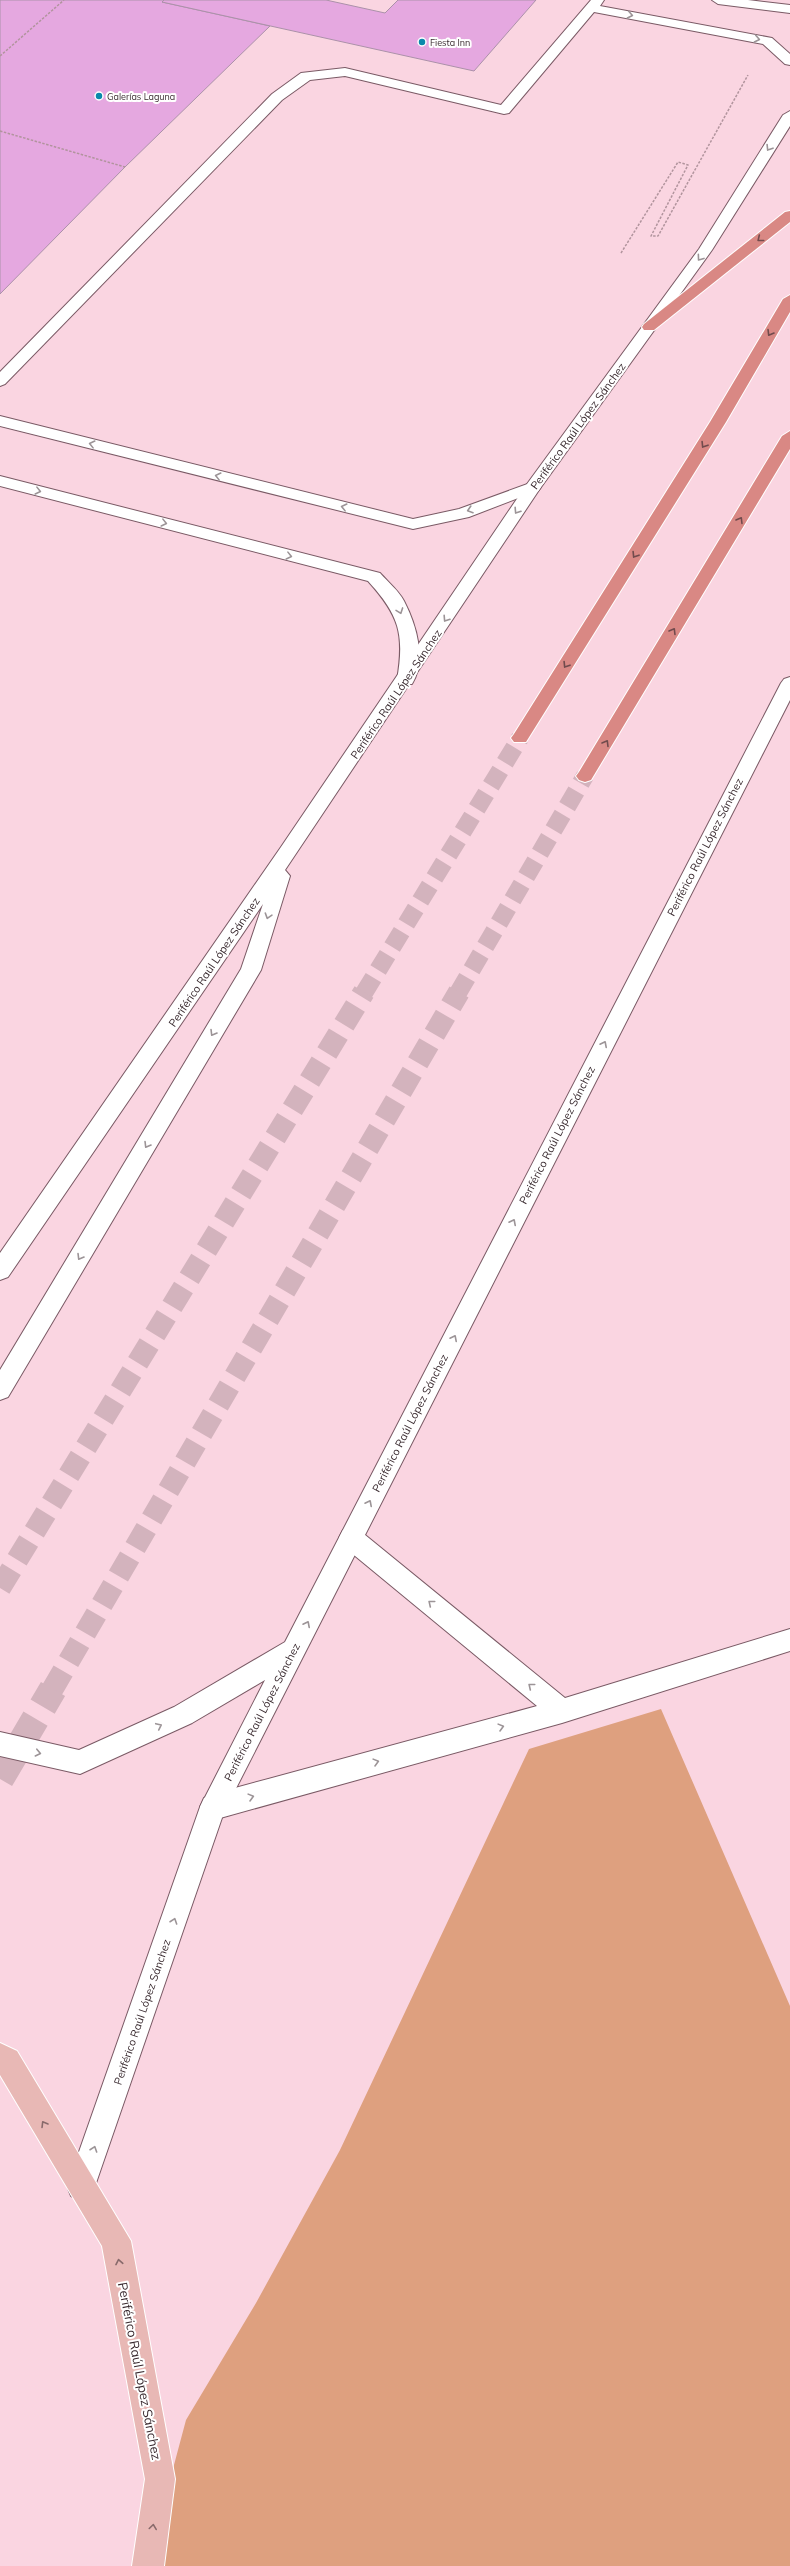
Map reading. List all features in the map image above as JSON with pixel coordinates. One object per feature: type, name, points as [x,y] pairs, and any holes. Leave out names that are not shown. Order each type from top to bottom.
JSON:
[{"type":"highway","points":[[649,327],[790,214]]},
{"type":"highway","points":[[520,738],[718,422],[790,299]]},
{"type":"highway","points":[[585,776],[790,436]]},
{"type":"main road","points":[[718,0],[790,9]]},
{"type":"main road","points":[[0,381],[276,96],[306,76],[345,72],[504,110],[595,4],[767,41],[790,61]]},
{"type":"main road","name":"Periférico Raúl López Sánchez","points":[[0,1271],[406,680],[533,487],[705,250],[790,115]]},
{"type":"main road","points":[[0,422],[412,524],[463,513],[533,487]]},
{"type":"main road","points":[[0,481],[374,578],[396,601],[409,634],[410,657],[406,680]]},
{"type":"main road","name":"Periférico Raúl López Sánchez","points":[[81,2186],[213,1807],[790,683]]},
{"type":"main road","points":[[0,1390],[251,970],[288,852]]},
{"type":"main road","points":[[351,1538],[562,1710]]},
{"type":"main road","points":[[213,1807],[562,1710],[790,1640]]},
{"type":"main road","points":[[0,1744],[80,1762],[183,1715],[295,1649]]},
{"type":"main road","name":"Periférico Raúl López Sánchez","points":[[0,2057],[7,2061],[81,2186],[116,2241],[160,2479],[148,2566]]},
{"type":"path","points":[[0,56],[64,0]]},
{"type":"path","points":[[621,253],[678,162],[686,163],[688,165],[651,236],[658,236],[767,41]]},
{"type":"path","points":[[0,131],[125,167]]},
{"type":"shaded area","points":[[661,1709],[790,2006],[790,2566],[147,2566],[186,2420],[256,2303],[340,2150],[529,1749]]},
{"type":"building","name":"Galerías Laguna","points":[[0,0],[164,0],[162,2],[270,26],[125,167],[0,294]]},
{"type":"building","name":"Fiesta Inn","points":[[164,0],[326,0],[385,13],[398,0],[536,0],[474,71],[162,2]]},
{"type":"tunnel","points":[[364,993],[520,738]]},
{"type":"tunnel","points":[[458,993],[585,776]]},
{"type":"tunnel","points":[[0,1588],[364,992]]},
{"type":"tunnel","points":[[52,1690],[459,992]]},
{"type":"tunnel","points":[[0,1779],[53,1689]]},
{"type":"place","name":"Fiesta Inn","points":[[422,42]]},
{"type":"place","name":"Galerías Laguna","points":[[99,96]]}]
